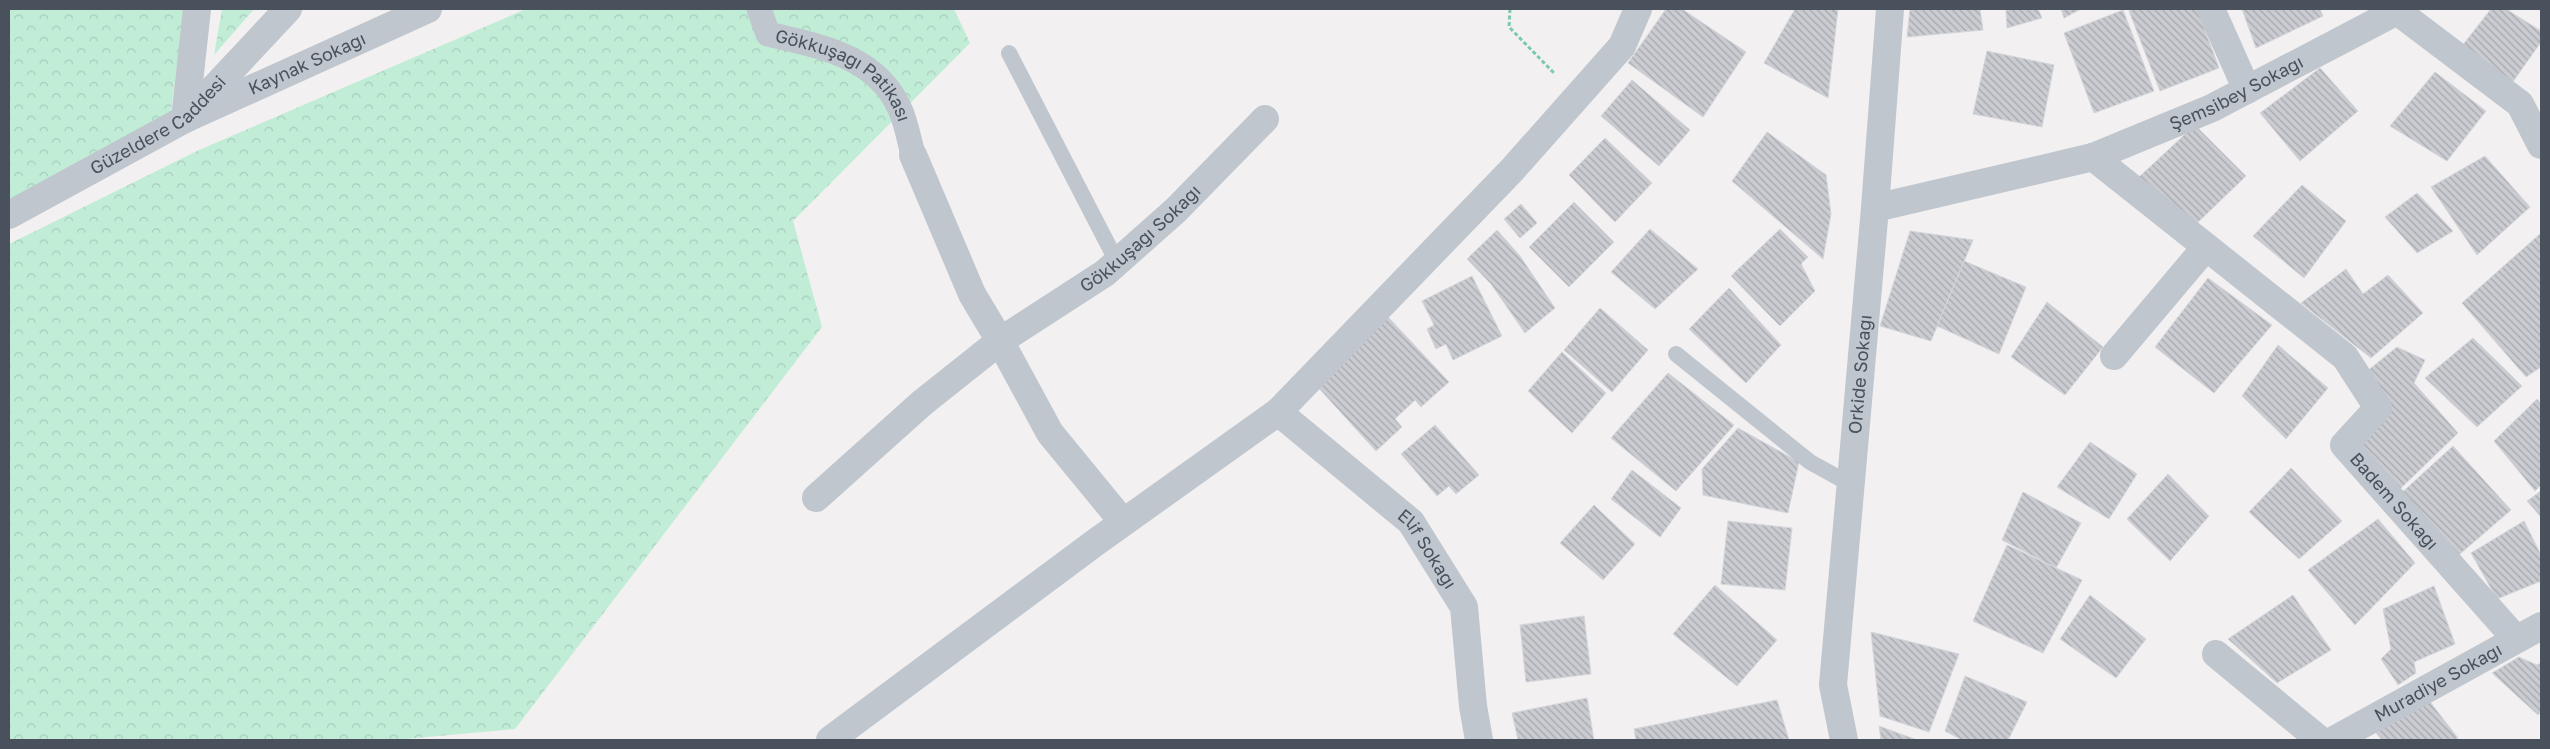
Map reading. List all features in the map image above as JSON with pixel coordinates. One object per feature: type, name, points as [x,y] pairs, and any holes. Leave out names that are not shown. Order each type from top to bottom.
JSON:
[{"type":"street","points":[[185,119],[197,9]]},
{"type":"street","name":"Güzeldere Caddesi","points":[[9,215],[185,119],[288,9]]},
{"type":"street","name":"Kaynak Sokağı","points":[[185,119],[428,9]]},
{"type":"street","name":"Gökkuşağı Patikası","points":[[759,9],[768,34],[847,56],[866,66],[886,84],[900,108],[913,155]]},
{"type":"street","points":[[830,740],[1123,522],[1278,412],[1512,170],[1622,46],[1638,9]]},
{"type":"street","name":"Orkide Sokağı","points":[[1844,740],[1833,685],[1875,208],[1890,9]]},
{"type":"street","points":[[2211,9],[2247,90]]},
{"type":"street","name":"Şemsibey Sokağı","points":[[1875,208],[2093,158],[2212,108],[2396,11],[2520,104],[2541,145]]},
{"type":"street","name":"Gökkuşağı Sokağı","points":[[816,498],[922,404],[1000,341],[1105,273],[1176,210],[1265,118]]},
{"type":"street","points":[[913,155],[972,294],[1050,433],[1123,522]]},
{"type":"street","name":"Badem Sokağı","points":[[2093,158],[2345,357],[2378,408],[2344,445],[2516,639]]},
{"type":"street","points":[[2114,356],[2206,247]]},
{"type":"street","name":"Elif Sokağı","points":[[1278,412],[1411,522],[1464,607],[1473,706],[1479,740]]},
{"type":"street","name":"Muradiye Sokağı","points":[[2334,740],[2541,626]]},
{"type":"street","points":[[2216,654],[2320,740]]},
{"type":"lane","points":[[1009,54],[1117,262]]},
{"type":"lane","points":[[1676,354],[1810,462],[1850,484]]},
{"type":"path","points":[[1510,9],[1509,27],[1578,96]]},
{"type":"green space","points":[[9,9],[184,9],[171,112],[9,210]]},
{"type":"green space","points":[[222,9],[254,9],[214,55]]},
{"type":"green space","points":[[526,9],[785,9],[786,11],[788,9],[954,9],[970,43],[793,221],[822,327],[515,729],[394,740],[9,740],[9,244],[199,150]]},
{"type":"building","points":[[1666,9],[1682,9],[1746,52],[1703,117],[1628,63]]},
{"type":"building","points":[[1795,9],[1838,9],[1828,98],[1764,63]]},
{"type":"building","points":[[1910,9],[1980,9],[1983,30],[1907,37]]},
{"type":"building","points":[[2006,9],[2038,9],[2042,18],[2007,28]]},
{"type":"building","points":[[2061,9],[2081,9],[2064,18]]},
{"type":"building","points":[[2134,9],[2197,9],[2219,68],[2160,91],[2129,11]]},
{"type":"building","points":[[2242,9],[2320,9],[2323,16],[2256,48]]},
{"type":"building","points":[[2491,9],[2506,9],[2541,31],[2541,42],[2512,83],[2462,46]]},
{"type":"building","points":[[2123,10],[2154,91],[2094,113],[2064,33]]},
{"type":"building","points":[[1987,51],[2054,65],[2042,127],[1973,114]]},
{"type":"building","points":[[2320,68],[2358,111],[2300,161],[2260,113]]},
{"type":"building","points":[[2435,72],[2486,111],[2447,161],[2390,126]]},
{"type":"building","points":[[1632,80],[1690,130],[1659,166],[1601,116]]},
{"type":"building","points":[[2195,125],[2246,176],[2191,229],[2139,177]]},
{"type":"building","points":[[1767,132],[1826,175],[1831,214],[1823,259],[1732,181]]},
{"type":"building","points":[[1605,138],[1652,183],[1615,222],[1569,175]]},
{"type":"building","points":[[2485,156],[2530,207],[2477,255],[2431,187]]},
{"type":"building","points":[[2302,185],[2346,221],[2304,278],[2253,236]]},
{"type":"building","points":[[2417,193],[2453,231],[2417,253],[2385,217]]},
{"type":"building","points":[[1574,202],[1614,242],[1569,287],[1529,247]]},
{"type":"building","points":[[1521,204],[1537,223],[1520,238],[1504,219]]},
{"type":"building","points":[[1650,229],[1698,269],[1655,309],[1611,272]]},
{"type":"building","points":[[1780,229],[1808,257],[1801,264],[1815,291],[1780,326],[1731,276]]},
{"type":"building","points":[[1497,230],[1520,256],[1555,308],[1525,333],[1491,284],[1467,259]]},
{"type":"building","points":[[1910,231],[1973,240],[1931,341],[1880,326]]},
{"type":"building","points":[[2541,233],[2541,367],[2526,377],[2462,303]]},
{"type":"building","points":[[1964,261],[2026,287],[1999,354],[1937,326]]},
{"type":"building","points":[[2346,269],[2363,294],[2388,275],[2423,313],[2371,358],[2301,303]]},
{"type":"building","points":[[1472,276],[1502,336],[1453,360],[1446,344],[1436,349],[1427,329],[1434,325],[1422,301]]},
{"type":"building","points":[[2208,278],[2272,325],[2214,393],[2155,347]]},
{"type":"building","points":[[1729,288],[1781,345],[1746,383],[1689,329]]},
{"type":"building","points":[[2047,302],[2103,347],[2065,395],[2011,357]]},
{"type":"building","points":[[1600,308],[1648,350],[1612,392],[1564,350]]},
{"type":"building","points":[[1388,317],[1449,382],[1421,407],[1415,400],[1395,419],[1402,427],[1376,451],[1315,384]]},
{"type":"building","points":[[2473,338],[2522,386],[2477,427],[2425,378]]},
{"type":"building","points":[[2278,345],[2328,388],[2286,439],[2242,396]]},
{"type":"building","points":[[2397,347],[2425,360],[2414,383],[2458,433],[2398,491],[2354,447],[2390,404],[2366,372]]},
{"type":"building","points":[[1562,352],[1606,393],[1572,433],[1528,391]]},
{"type":"building","points":[[1668,373],[1734,425],[1676,491],[1611,438]]},
{"type":"building","points":[[2537,399],[2541,404],[2541,485],[2535,491],[2494,441]]},
{"type":"building","points":[[1435,425],[1479,475],[1456,494],[1449,486],[1437,496],[1401,454]]},
{"type":"building","points":[[1738,428],[1799,462],[1788,513],[1703,495],[1702,469]]},
{"type":"building","points":[[2090,442],[2137,474],[2109,519],[2057,487]]},
{"type":"building","points":[[2453,446],[2511,510],[2453,560],[2397,497]]},
{"type":"building","points":[[2291,468],[2342,521],[2299,559],[2249,512]]},
{"type":"building","points":[[1632,470],[1681,508],[1660,537],[1611,499]]},
{"type":"building","points":[[2168,474],[2209,516],[2170,561],[2127,519]]},
{"type":"building","points":[[2541,491],[2541,517],[2527,501]]},
{"type":"building","points":[[2023,492],[2081,523],[2056,568],[2002,540]]},
{"type":"building","points":[[1594,505],[1635,544],[1603,580],[1560,543]]},
{"type":"building","points":[[2378,519],[2415,563],[2355,625],[2308,570]]},
{"type":"building","points":[[1728,521],[1792,528],[1785,590],[1721,584]]},
{"type":"building","points":[[2524,521],[2541,555],[2541,581],[2497,599],[2471,553]]},
{"type":"building","points":[[2007,545],[2082,580],[2043,653],[1973,621]]},
{"type":"building","points":[[1715,585],[1777,640],[1737,686],[1673,634]]},
{"type":"building","points":[[2434,586],[2455,644],[2414,662],[2416,673],[2398,685],[2381,659],[2391,649],[2383,609]]},
{"type":"building","points":[[2090,595],[2146,639],[2116,678],[2060,639]]},
{"type":"building","points":[[2293,595],[2331,650],[2277,683],[2228,639]]},
{"type":"building","points":[[1584,616],[1591,674],[1526,682],[1520,625]]},
{"type":"building","points":[[1871,632],[1959,654],[1929,732],[1880,716]]},
{"type":"building","points":[[2519,657],[2537,665],[2541,663],[2541,712],[2538,715],[2492,673]]},
{"type":"building","points":[[1965,676],[2027,702],[2008,740],[1962,740],[1945,731]]},
{"type":"building","points":[[1587,698],[1594,740],[1518,740],[1512,713]]},
{"type":"building","points":[[2427,698],[2458,738],[2454,740],[2382,740],[2372,728]]},
{"type":"building","points":[[1777,700],[1789,740],[1636,740],[1634,729]]},
{"type":"building","points":[[1879,726],[1917,740],[1881,740]]}]
